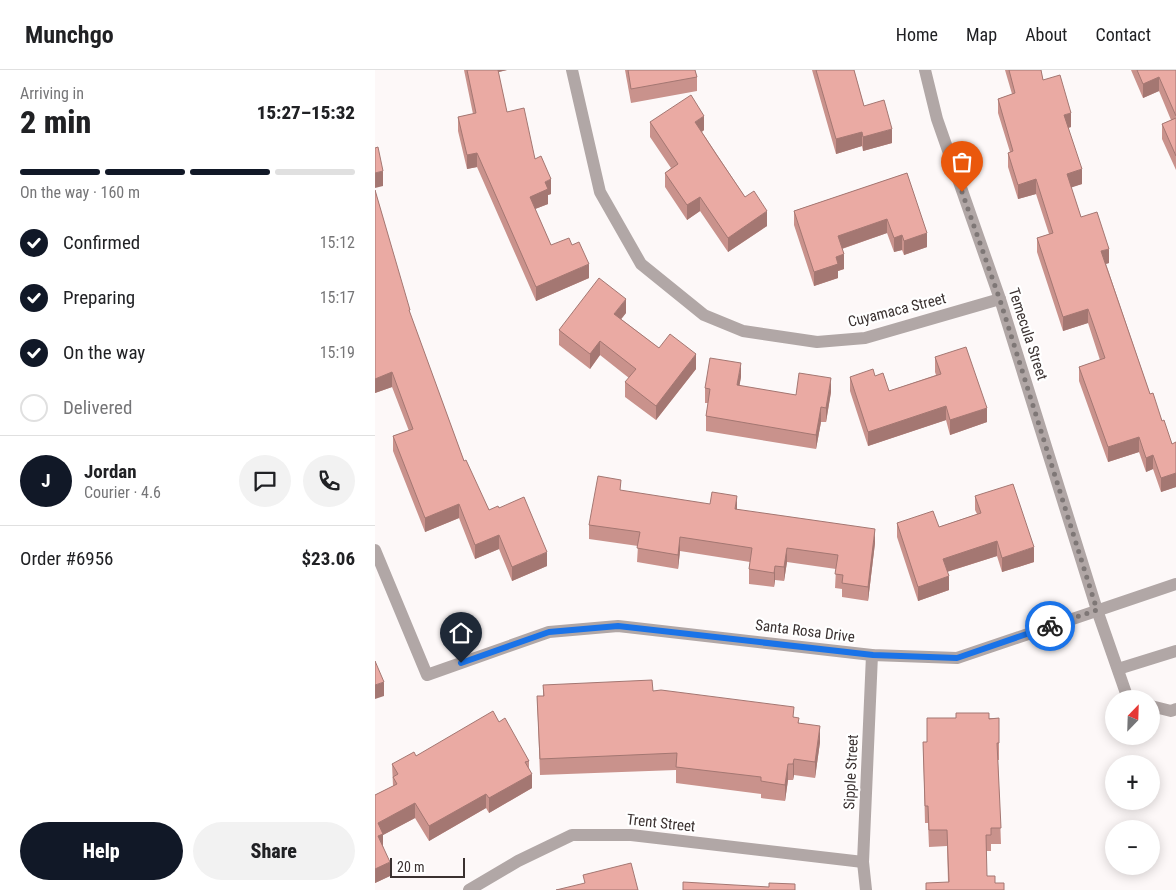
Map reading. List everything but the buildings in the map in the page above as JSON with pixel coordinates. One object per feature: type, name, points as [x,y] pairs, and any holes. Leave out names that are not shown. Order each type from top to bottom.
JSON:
[{"type":"street","name":"Cuyamaca Street","points":[[572,70],[600,192],[641,264],[704,315],[743,331],[817,342],[865,338],[1000,300]]},
{"type":"street","name":"Temecula Street","points":[[925,70],[937,120],[1000,300],[1097,610],[1125,690]]},
{"type":"street","name":"Santa Rosa Drive","points":[[375,550],[427,675],[549,632],[618,626],[873,655],[957,658],[1176,584]]},
{"type":"street","points":[[1118,670],[1176,651]]},
{"type":"street","name":"Sipple Street","points":[[866,890],[863,862],[873,655]]},
{"type":"street","points":[[1160,708],[1171,711],[1176,709]]},
{"type":"street","name":"Trent Street","points":[[469,890],[518,861],[571,835],[631,835],[863,862]]},
{"type":"way so far","points":[[962,192],[1000,300],[1097,610],[1050,626]]},
{"type":"route","points":[[461,663],[549,632],[618,626],[873,655],[957,658],[1050,626]]}]
